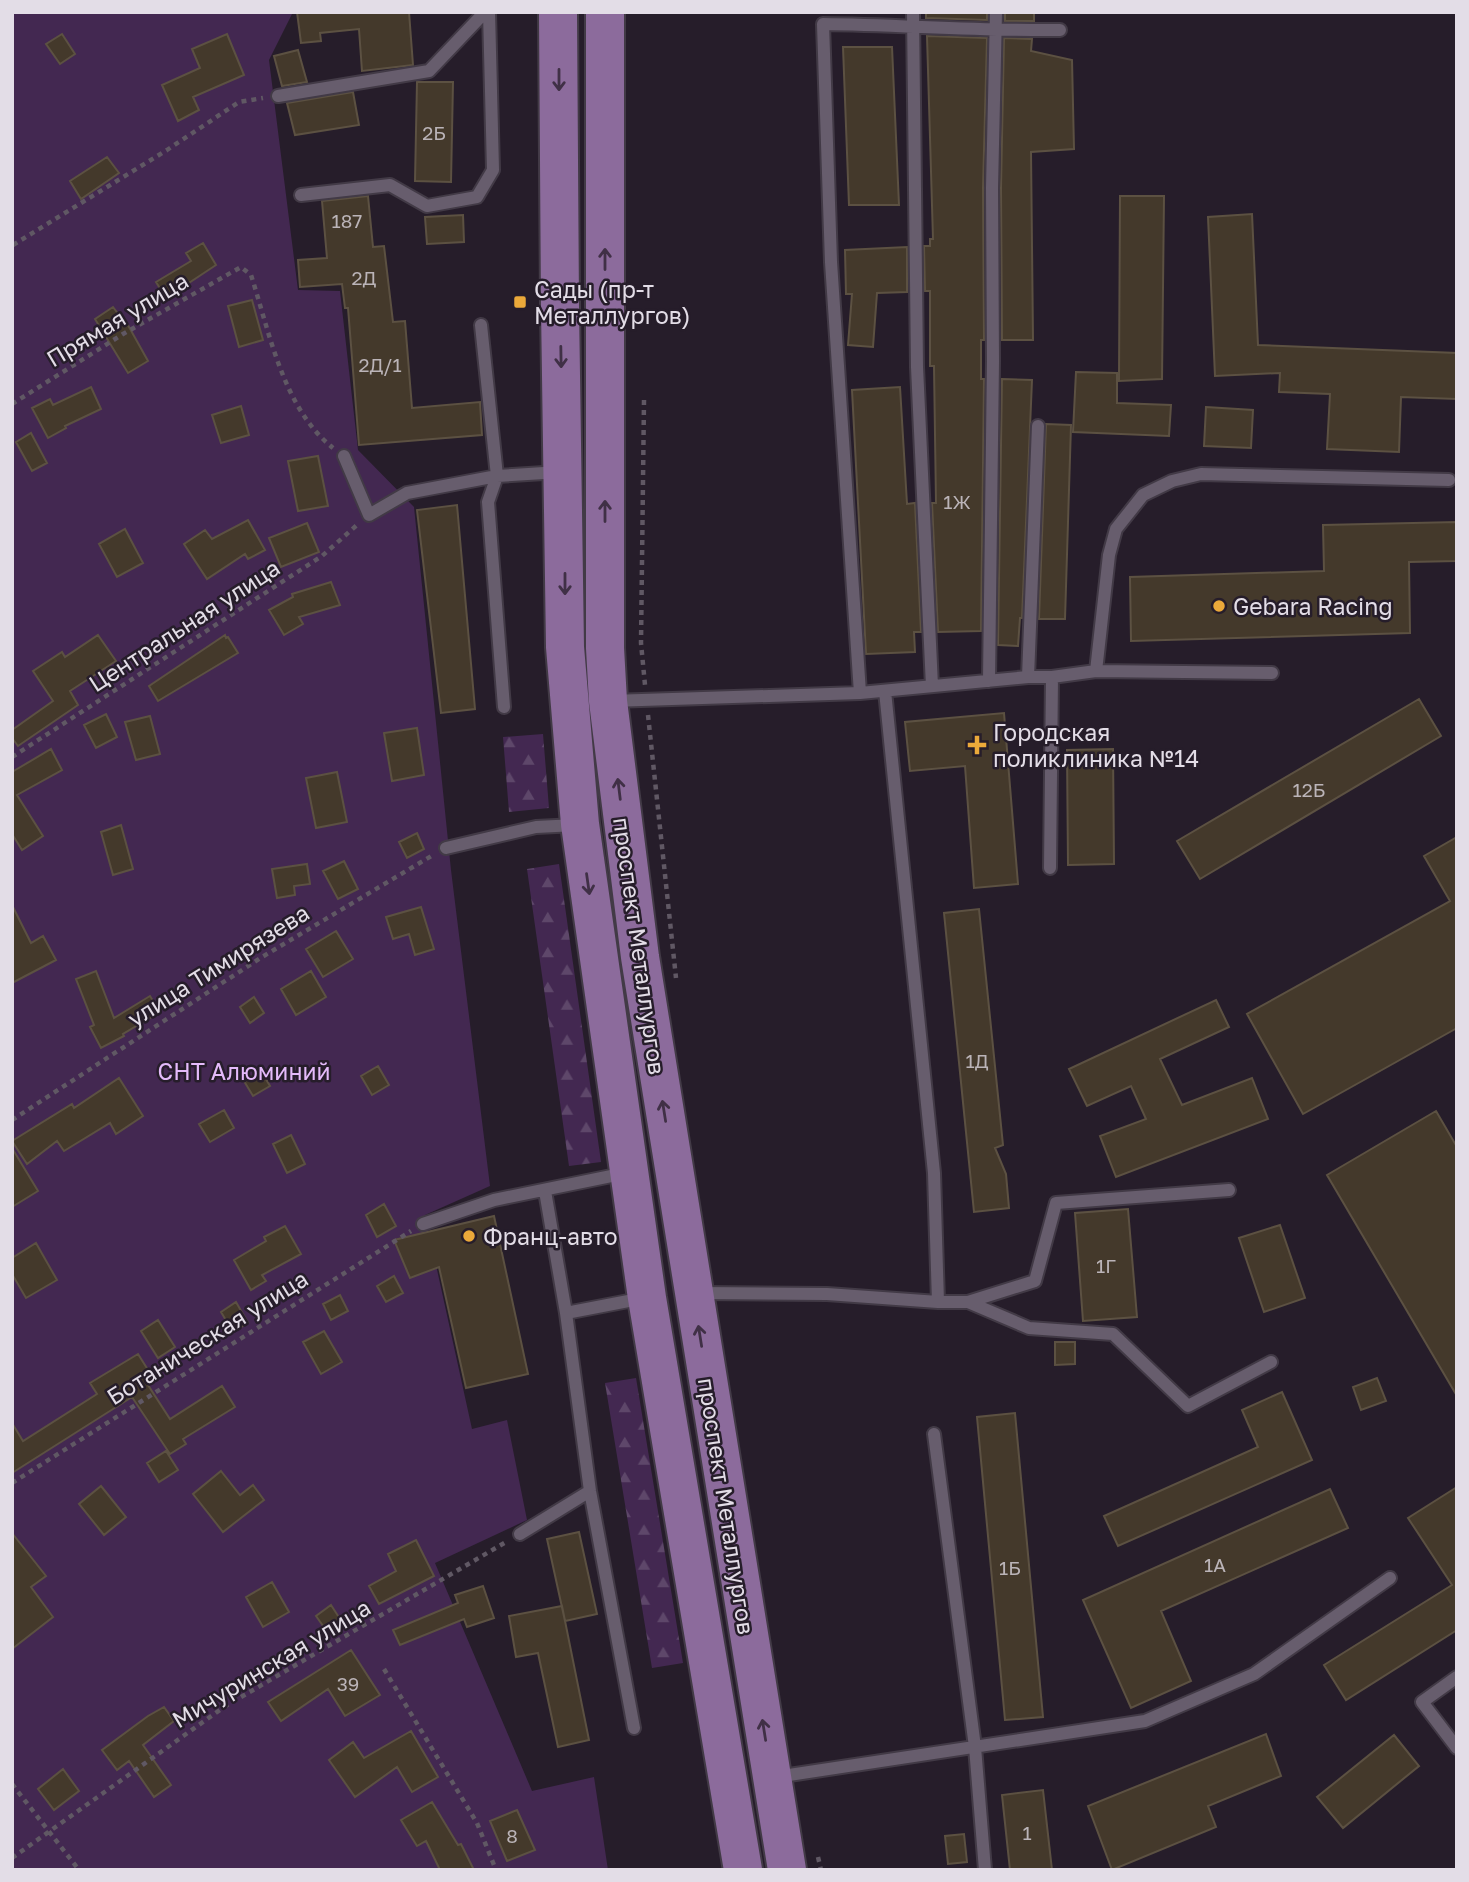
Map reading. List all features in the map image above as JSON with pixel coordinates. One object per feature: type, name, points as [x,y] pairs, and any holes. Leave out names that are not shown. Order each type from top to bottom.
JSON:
[{"type":"main road","name":"проспект Металлургов","points":[[558,12],[559,294],[565,647],[580,824],[647,1298],[743,1870]]},
{"type":"main road","name":"проспект Металлургов","points":[[605,12],[605,617],[608,701],[640,957],[787,1870]]},
{"type":"lane","points":[[278,96],[429,71],[487,12]]},
{"type":"lane","points":[[300,195],[390,185],[427,206],[477,197],[493,170],[487,12]]},
{"type":"lane","points":[[989,681],[996,12]]},
{"type":"lane","points":[[912,19],[917,367],[932,686]]},
{"type":"lane","points":[[860,693],[831,262],[823,24],[912,19],[995,30],[1060,30]]},
{"type":"lane","points":[[481,325],[497,476],[488,502],[505,707]]},
{"type":"lane","points":[[1028,677],[1038,426]]},
{"type":"lane","points":[[344,456],[369,515],[407,494],[497,476],[564,471]]},
{"type":"lane","points":[[1096,671],[1109,555],[1116,529],[1143,495],[1171,481],[1201,474],[1449,480]]},
{"type":"lane","points":[[608,701],[860,693],[1096,671],[1272,673]]},
{"type":"lane","points":[[1050,868],[1052,677]]},
{"type":"lane","points":[[885,691],[934,1173],[938,1302]]},
{"type":"lane","points":[[446,848],[536,827],[580,824]]},
{"type":"lane","points":[[423,1224],[494,1200],[628,1172]]},
{"type":"lane","points":[[693,1293],[827,1294],[968,1302],[1035,1281],[1056,1203],[1229,1190]]},
{"type":"lane","points":[[545,1191],[566,1313],[590,1491],[634,1728]]},
{"type":"lane","points":[[566,1313],[647,1298]]},
{"type":"lane","points":[[968,1302],[1029,1328],[1113,1334],[1188,1405],[1271,1362]]},
{"type":"lane","points":[[934,1434],[975,1747],[985,1870]]},
{"type":"lane","points":[[520,1534],[590,1491]]},
{"type":"lane","points":[[772,1778],[1145,1721],[1254,1674],[1390,1578]]},
{"type":"lane","points":[[1457,1677],[1422,1702],[1457,1748]]},
{"type":"path","points":[[13,246],[239,102],[278,96]]},
{"type":"path","name":"Прямая улица","points":[[12,404],[123,334],[241,267],[251,275],[291,397],[320,438],[344,456]]},
{"type":"path","points":[[644,400],[641,643],[677,983]]},
{"type":"path","name":"Центральная улица","points":[[12,757],[323,556],[369,515]]},
{"type":"path","name":"улица Тимирязева","points":[[12,1120],[262,957],[446,848]]},
{"type":"path","name":"Ботаническая улица","points":[[12,1483],[423,1224]]},
{"type":"path","name":"Мичуринская улица","points":[[12,1858],[224,1707],[520,1534]]},
{"type":"path","points":[[384,1669],[477,1823],[496,1870]]},
{"type":"path","points":[[12,1784],[79,1870]]},
{"type":"path","points":[[815,1844],[821,1870]]},
{"type":"green space","name":"СНТ Алюминий","points":[[12,12],[293,12],[269,60],[298,290],[340,291],[358,450],[414,507],[451,870],[490,1186],[425,1215],[472,1429],[507,1420],[527,1520],[435,1563],[532,1791],[594,1777],[608,1870],[12,1870]]},
{"type":"green space","points":[[543,734],[549,808],[509,812],[503,737]]},
{"type":"green space","points":[[559,864],[601,1162],[569,1166],[527,869]]},
{"type":"green space","points":[[636,1378],[683,1663],[652,1668],[605,1383]]},
{"type":"building","points":[[297,12],[409,12],[413,65],[362,71],[359,29],[320,33],[321,41],[301,43]]},
{"type":"building","points":[[926,12],[987,12],[987,20],[926,18]]},
{"type":"building","points":[[1005,12],[1034,12],[1034,21],[1005,21]]},
{"type":"building","points":[[62,34],[75,54],[60,64],[46,44]]},
{"type":"building","points":[[227,34],[244,75],[193,97],[199,110],[178,121],[162,85],[200,68],[192,49]]},
{"type":"building","points":[[927,36],[987,38],[983,188],[984,340],[981,340],[981,379],[984,379],[981,631],[938,632],[932,503],[936,503],[934,366],[930,366],[930,291],[925,291],[924,246],[930,246],[930,239],[933,239]]},
{"type":"building","points":[[1004,38],[1032,39],[1031,51],[1072,60],[1074,149],[1031,152],[1033,340],[1002,340]]},
{"type":"building","points":[[843,47],[892,47],[899,205],[849,205]]},
{"type":"building","points":[[298,50],[307,82],[282,86],[274,56]]},
{"type":"building","points":[[417,82],[453,82],[451,182],[415,181]]},
{"type":"building","points":[[353,92],[359,125],[295,135],[287,103]]},
{"type":"building","points":[[107,157],[119,173],[81,199],[70,181]]},
{"type":"building","points":[[368,196],[373,247],[384,246],[393,322],[405,321],[412,408],[480,402],[482,435],[359,445],[348,308],[345,308],[342,284],[300,287],[298,260],[327,258],[322,201]]},
{"type":"building","points":[[1120,196],[1164,196],[1162,379],[1119,381]]},
{"type":"building","points":[[1252,214],[1258,345],[1457,353],[1457,399],[1401,397],[1399,452],[1327,449],[1330,394],[1279,392],[1280,373],[1215,376],[1208,217]]},
{"type":"building","points":[[463,215],[464,242],[427,244],[425,217]]},
{"type":"building","points":[[203,243],[216,265],[166,298],[156,282],[191,261],[186,253]]},
{"type":"building","points":[[907,247],[907,292],[877,293],[873,347],[848,345],[852,294],[846,294],[845,250]]},
{"type":"building","points":[[252,300],[263,340],[239,347],[228,306]]},
{"type":"building","points":[[113,307],[122,319],[124,318],[148,361],[128,373],[95,319]]},
{"type":"building","points":[[1076,372],[1117,373],[1117,403],[1171,405],[1169,436],[1073,432]]},
{"type":"building","points":[[1002,379],[1032,380],[1022,618],[1018,646],[998,645]]},
{"type":"building","points":[[91,387],[101,409],[65,426],[66,428],[48,438],[32,408],[50,399],[53,405]]},
{"type":"building","points":[[900,387],[907,504],[915,503],[921,632],[914,632],[915,652],[866,654],[852,390]]},
{"type":"building","points":[[241,406],[249,435],[221,443],[212,415]]},
{"type":"building","points":[[1206,407],[1253,410],[1251,448],[1204,446]]},
{"type":"building","points":[[1046,424],[1071,425],[1065,619],[1039,619]]},
{"type":"building","points":[[31,433],[47,463],[32,471],[16,442]]},
{"type":"building","points":[[318,456],[328,506],[298,511],[288,461]]},
{"type":"building","points":[[457,505],[475,709],[441,713],[417,510]]},
{"type":"building","points":[[248,520],[265,550],[248,559],[245,554],[207,579],[184,544],[205,530],[212,539]]},
{"type":"building","points":[[1457,522],[1457,561],[1409,562],[1410,633],[1131,641],[1130,577],[1324,571],[1323,525]]},
{"type":"building","points":[[307,523],[319,552],[281,567],[269,538]]},
{"type":"building","points":[[125,529],[143,563],[117,577],[99,544]]},
{"type":"building","points":[[331,582],[340,605],[299,617],[303,624],[284,635],[269,610],[293,597],[292,594]]},
{"type":"building","points":[[98,635],[116,661],[70,691],[78,705],[18,746],[12,738],[12,730],[53,701],[33,671],[62,652],[65,657]]},
{"type":"building","points":[[225,635],[238,653],[158,701],[149,686]]},
{"type":"building","points":[[1419,699],[1441,736],[1200,879],[1177,841]]},
{"type":"building","points":[[1004,713],[1018,884],[974,888],[965,766],[910,771],[905,722]]},
{"type":"building","points":[[106,714],[117,737],[96,748],[84,725]]},
{"type":"building","points":[[150,716],[160,754],[136,760],[125,722]]},
{"type":"building","points":[[417,728],[424,775],[392,781],[384,733]]},
{"type":"building","points":[[51,749],[62,770],[17,795],[43,836],[22,850],[12,834],[12,772]]},
{"type":"building","points":[[1113,749],[1114,864],[1068,865],[1067,750]]},
{"type":"building","points":[[337,772],[347,822],[316,828],[306,778]]},
{"type":"building","points":[[121,825],[133,869],[113,875],[101,832]]},
{"type":"building","points":[[417,833],[424,849],[407,858],[399,842]]},
{"type":"building","points":[[1457,837],[1457,1028],[1303,1114],[1247,1014],[1450,901],[1424,856]]},
{"type":"building","points":[[344,861],[358,889],[338,899],[323,871]]},
{"type":"building","points":[[307,864],[310,884],[294,886],[295,895],[277,898],[272,869]]},
{"type":"building","points":[[12,905],[31,943],[43,936],[56,960],[12,983]]},
{"type":"building","points":[[421,907],[434,949],[415,955],[409,934],[393,939],[386,917]]},
{"type":"building","points":[[979,909],[1003,1145],[995,1148],[1006,1174],[1009,1208],[974,1212],[944,913]]},
{"type":"building","points":[[336,931],[353,959],[323,977],[306,949]]},
{"type":"building","points":[[96,971],[114,1018],[150,996],[160,1012],[101,1048],[90,1027],[94,1025],[76,979]]},
{"type":"building","points":[[311,971],[326,997],[296,1015],[281,989]]},
{"type":"building","points":[[254,997],[264,1013],[250,1023],[240,1007]]},
{"type":"building","points":[[1216,1000],[1229,1027],[1160,1059],[1182,1105],[1252,1078],[1268,1119],[1116,1177],[1100,1136],[1146,1119],[1131,1086],[1087,1106],[1069,1069]]},
{"type":"building","points":[[378,1066],[389,1085],[372,1095],[361,1076]]},
{"type":"building","points":[[261,1071],[270,1086],[253,1096],[244,1081]]},
{"type":"building","points":[[119,1078],[143,1116],[116,1134],[110,1123],[64,1151],[57,1141],[27,1164],[12,1141],[72,1104],[74,1108]]},
{"type":"building","points":[[224,1110],[234,1128],[210,1142],[199,1124]]},
{"type":"building","points":[[1436,1111],[1457,1147],[1457,1396],[1327,1175]]},
{"type":"building","points":[[291,1135],[305,1164],[287,1173],[273,1144]]},
{"type":"building","points":[[12,1148],[38,1191],[12,1207]]},
{"type":"building","points":[[384,1204],[396,1226],[377,1237],[366,1215]]},
{"type":"building","points":[[1128,1209],[1137,1317],[1083,1321],[1075,1213]]},
{"type":"building","points":[[494,1216],[528,1374],[466,1388],[439,1267],[410,1278],[394,1240]]},
{"type":"building","points":[[1280,1225],[1305,1298],[1264,1312],[1239,1238]]},
{"type":"building","points":[[285,1226],[301,1254],[262,1275],[266,1281],[251,1290],[234,1260],[266,1241],[264,1237]]},
{"type":"building","points":[[36,1243],[57,1280],[26,1298],[12,1274],[12,1258]]},
{"type":"building","points":[[394,1276],[403,1293],[386,1302],[377,1286]]},
{"type":"building","points":[[340,1295],[348,1311],[331,1320],[323,1304]]},
{"type":"building","points":[[236,1302],[248,1323],[233,1332],[221,1312]]},
{"type":"building","points":[[158,1320],[175,1347],[158,1358],[141,1331]]},
{"type":"building","points":[[324,1331],[342,1362],[321,1374],[303,1342]]},
{"type":"building","points":[[1055,1342],[1075,1342],[1075,1364],[1055,1365]]},
{"type":"building","points":[[138,1354],[155,1381],[148,1385],[170,1419],[222,1386],[235,1407],[183,1439],[186,1444],[170,1454],[132,1397],[12,1473],[12,1423],[23,1441],[97,1394],[90,1383]]},
{"type":"building","points":[[1377,1378],[1386,1401],[1361,1410],[1353,1387]]},
{"type":"building","points":[[1282,1392],[1312,1460],[1118,1546],[1104,1516],[1258,1447],[1242,1410]]},
{"type":"building","points":[[1015,1413],[1043,1717],[1005,1720],[977,1417]]},
{"type":"building","points":[[166,1451],[178,1470],[159,1482],[147,1463]]},
{"type":"building","points":[[221,1471],[240,1495],[253,1485],[264,1500],[223,1532],[193,1494]]},
{"type":"building","points":[[101,1486],[126,1517],[104,1535],[79,1504]]},
{"type":"building","points":[[1457,1487],[1457,1630],[1346,1700],[1324,1665],[1452,1585],[1408,1518]]},
{"type":"building","points":[[1330,1489],[1348,1528],[1161,1611],[1191,1681],[1131,1708],[1083,1600]]},
{"type":"building","points":[[579,1532],[597,1614],[565,1621],[547,1539]]},
{"type":"building","points":[[12,1533],[46,1576],[31,1587],[53,1617],[12,1649]]},
{"type":"building","points":[[416,1540],[434,1576],[379,1604],[369,1586],[396,1571],[388,1554]]},
{"type":"building","points":[[272,1582],[289,1612],[263,1627],[246,1597]]},
{"type":"building","points":[[483,1586],[494,1618],[467,1627],[464,1619],[400,1645],[393,1630],[458,1603],[455,1595]]},
{"type":"building","points":[[331,1605],[342,1622],[326,1630],[316,1616]]},
{"type":"building","points":[[562,1606],[589,1740],[558,1747],[538,1653],[516,1657],[509,1616]]},
{"type":"building","points":[[351,1650],[380,1695],[345,1716],[328,1689],[281,1721],[268,1702]]},
{"type":"building","points":[[164,1707],[174,1721],[143,1745],[171,1785],[154,1797],[129,1761],[117,1770],[102,1750]]},
{"type":"building","points":[[411,1731],[438,1777],[412,1792],[397,1767],[355,1797],[329,1760],[353,1742],[364,1758]]},
{"type":"building","points":[[1266,1734],[1281,1776],[1208,1806],[1216,1827],[1112,1870],[1088,1806]]},
{"type":"building","points":[[1394,1735],[1419,1766],[1343,1828],[1317,1797]]},
{"type":"building","points":[[63,1769],[79,1791],[54,1810],[38,1789]]},
{"type":"building","points":[[1043,1790],[1052,1870],[1010,1870],[1002,1795]]},
{"type":"building","points":[[432,1802],[458,1845],[461,1844],[474,1870],[440,1870],[426,1841],[417,1846],[401,1820]]},
{"type":"building","points":[[517,1810],[535,1850],[507,1861],[490,1821]]},
{"type":"building","points":[[964,1834],[967,1862],[948,1864],[945,1836]]},
{"type":"place","name":"Сады (пр-т Металлургов)","points":[[520,302]]},
{"type":"place","name":"Gebara Racing","points":[[1219,606]]},
{"type":"place","name":"Городская поликлиника №14","points":[[977,745]]},
{"type":"place","name":"Франц-авто","points":[[469,1236]]}]
